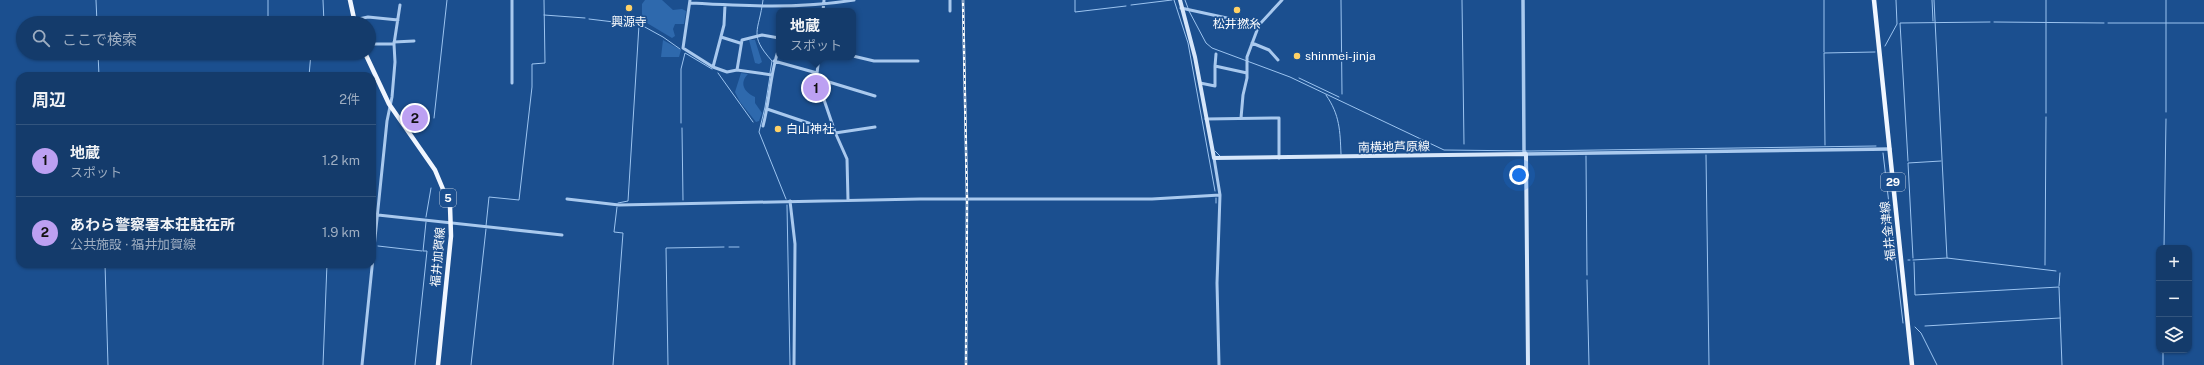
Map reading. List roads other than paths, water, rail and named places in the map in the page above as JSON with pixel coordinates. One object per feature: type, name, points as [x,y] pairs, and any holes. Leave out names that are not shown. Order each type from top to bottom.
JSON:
[{"type":"main road","points":[[350,0],[354,16]]},
{"type":"main road","points":[[1180,0],[1181,8],[1188,26],[1214,158]]},
{"type":"main road","name":"福井金津線","points":[[1874,0],[1912,365]]},
{"type":"main road","name":"福井加賀線","points":[[367,60],[373,72]]},
{"type":"main road","name":"福井加賀線","points":[[376,77],[389,104],[440,179],[450,206],[452,223],[438,365]]},
{"type":"main road","points":[[1525,151],[1528,365]]},
{"type":"main road","name":"南横地芦原線","points":[[1214,158],[1279,158],[1525,151]]},
{"type":"street","points":[[512,0],[512,83]]},
{"type":"street","points":[[713,68],[721,37],[724,5],[723,0]]},
{"type":"street","points":[[778,0],[778,6]]},
{"type":"street","points":[[824,0],[824,8]]},
{"type":"street","points":[[770,75],[737,70],[727,72],[713,68],[683,48],[690,1],[724,5],[792,6],[824,5],[854,0]]},
{"type":"street","points":[[950,0],[950,11]]},
{"type":"street","points":[[1241,118],[1246,73],[1246,57],[1259,25],[1282,0]]},
{"type":"street","points":[[1523,0],[1525,151],[1890,150]]},
{"type":"street","points":[[376,233],[389,104],[392,97],[395,62],[394,43],[400,5]]},
{"type":"street","points":[[1181,8],[1259,25]]},
{"type":"street","points":[[376,18],[398,20]]},
{"type":"street","points":[[737,70],[740,43],[742,40],[762,35],[776,37]]},
{"type":"street","points":[[721,37],[740,43]]},
{"type":"street","points":[[376,44],[414,41]]},
{"type":"street","points":[[1252,43],[1269,50],[1278,60]]},
{"type":"street","points":[[1200,83],[1216,86],[1216,54]]},
{"type":"street","points":[[762,126],[768,109],[770,75],[776,56]]},
{"type":"street","points":[[856,57],[874,61],[918,61]]},
{"type":"street","points":[[819,60],[818,73],[821,91],[835,132],[847,159],[848,200]]},
{"type":"street","points":[[774,61],[818,73]]},
{"type":"street","points":[[1215,66],[1246,73]]},
{"type":"street","points":[[819,79],[875,96]]},
{"type":"street","points":[[768,109],[835,132],[875,127]]},
{"type":"street","points":[[1206,119],[1279,118],[1279,158]]},
{"type":"street","points":[[1214,158],[1220,194],[1217,284],[1218,365]]},
{"type":"street","points":[[567,199],[618,205],[848,200],[1152,199],[1220,194]]},
{"type":"street","points":[[790,201],[795,244],[794,365]]},
{"type":"street","points":[[378,214],[562,235]]},
{"type":"street","points":[[362,365],[372,268]]},
{"type":"waterway","points":[[96,0],[97,16]]},
{"type":"waterway","points":[[268,0],[268,16]]},
{"type":"waterway","points":[[323,0],[324,16]]},
{"type":"waterway","points":[[434,118],[447,0]]},
{"type":"waterway","points":[[486,226],[489,197],[519,200],[532,87],[532,64],[545,63],[544,0]]},
{"type":"waterway","points":[[763,0],[757,32],[760,45],[772,61],[770,73]]},
{"type":"waterway","points":[[1075,0],[1075,12],[1126,6]]},
{"type":"waterway","points":[[1131,5],[1172,0]]},
{"type":"waterway","points":[[1174,0],[1188,43],[1215,191]]},
{"type":"waterway","points":[[1185,0],[1188,8]]},
{"type":"waterway","points":[[1341,0],[1342,94]]},
{"type":"waterway","points":[[1462,0],[1464,144]]},
{"type":"waterway","points":[[1824,0],[1824,52]]},
{"type":"waterway","points":[[1885,46],[1897,24],[1896,0]]},
{"type":"waterway","points":[[1932,0],[1933,21]]},
{"type":"waterway","points":[[1934,0],[1947,258],[2056,271]]},
{"type":"waterway","points":[[2046,0],[2046,113]]},
{"type":"waterway","points":[[2166,0],[2166,112]]},
{"type":"waterway","points":[[1189,11],[1206,43],[1212,48],[1290,77],[1444,150],[1530,151],[1876,146]]},
{"type":"waterway","points":[[544,15],[585,18]]},
{"type":"waterway","points":[[589,19],[639,25],[628,201],[618,203]]},
{"type":"waterway","points":[[1908,161],[1900,23],[1990,22]]},
{"type":"waterway","points":[[1994,22],[2104,23]]},
{"type":"waterway","points":[[2108,23],[2204,23]]},
{"type":"waterway","points":[[643,26],[663,37],[680,49]]},
{"type":"waterway","points":[[1825,145],[1824,53],[1875,52]]},
{"type":"waterway","points":[[681,123],[681,69],[685,53],[712,69]]},
{"type":"waterway","points":[[98,60],[99,72]]},
{"type":"waterway","points":[[309,72],[310,60]]},
{"type":"waterway","points":[[718,73],[753,122]]},
{"type":"waterway","points":[[770,76],[759,132],[786,199]]},
{"type":"waterway","points":[[1299,78],[1339,97]]},
{"type":"waterway","points":[[1326,95],[1337,116],[1340,130],[1341,154]]},
{"type":"waterway","points":[[2045,265],[2046,117]]},
{"type":"waterway","points":[[2164,245],[2166,119]]},
{"type":"waterway","points":[[682,128],[683,200]]},
{"type":"waterway","points":[[1215,151],[1220,156]]},
{"type":"waterway","points":[[1883,153],[1903,323]]},
{"type":"waterway","points":[[1706,155],[1709,365]]},
{"type":"waterway","points":[[1586,156],[1587,275]]},
{"type":"waterway","points":[[1913,258],[1908,163],[1941,161]]},
{"type":"waterway","points":[[426,217],[431,188]]},
{"type":"waterway","points":[[1216,198],[1216,203]]},
{"type":"waterway","points":[[787,205],[790,365]]},
{"type":"waterway","points":[[613,365],[623,233],[614,232],[617,207]]},
{"type":"waterway","points":[[415,365],[427,251],[423,251],[426,222]]},
{"type":"waterway","points":[[471,365],[486,229]]},
{"type":"waterway","points":[[378,246],[422,251]]},
{"type":"waterway","points":[[668,365],[666,248],[724,247]]},
{"type":"waterway","points":[[729,247],[739,247]]},
{"type":"waterway","points":[[1913,260],[1947,258]]},
{"type":"waterway","points":[[1914,262],[1915,295],[2059,287],[2062,365]]},
{"type":"waterway","points":[[105,268],[108,365]]},
{"type":"waterway","points":[[323,365],[327,268]]},
{"type":"waterway","points":[[2059,286],[2060,273]]},
{"type":"waterway","points":[[1587,280],[1589,365]]},
{"type":"waterway","points":[[1925,326],[2060,318]]},
{"type":"waterway","points":[[1915,327],[1921,333],[1937,365]]},
{"type":"waterway","points":[[2163,353],[2163,365]]},
{"type":"railway","points":[[963,0],[967,199],[966,365]]},
{"type":"place","name":"興源寺","points":[[629,8]]},
{"type":"place","name":"松井撚糸","points":[[1237,10]]},
{"type":"place","name":"shinmei-jinja","points":[[1297,56]]},
{"type":"place","name":"地蔵","points":[[816,88]]},
{"type":"place","name":"あわら警察署本荘駐在所","points":[[415,118]]},
{"type":"place","name":"白山神社","points":[[778,129]]}]
